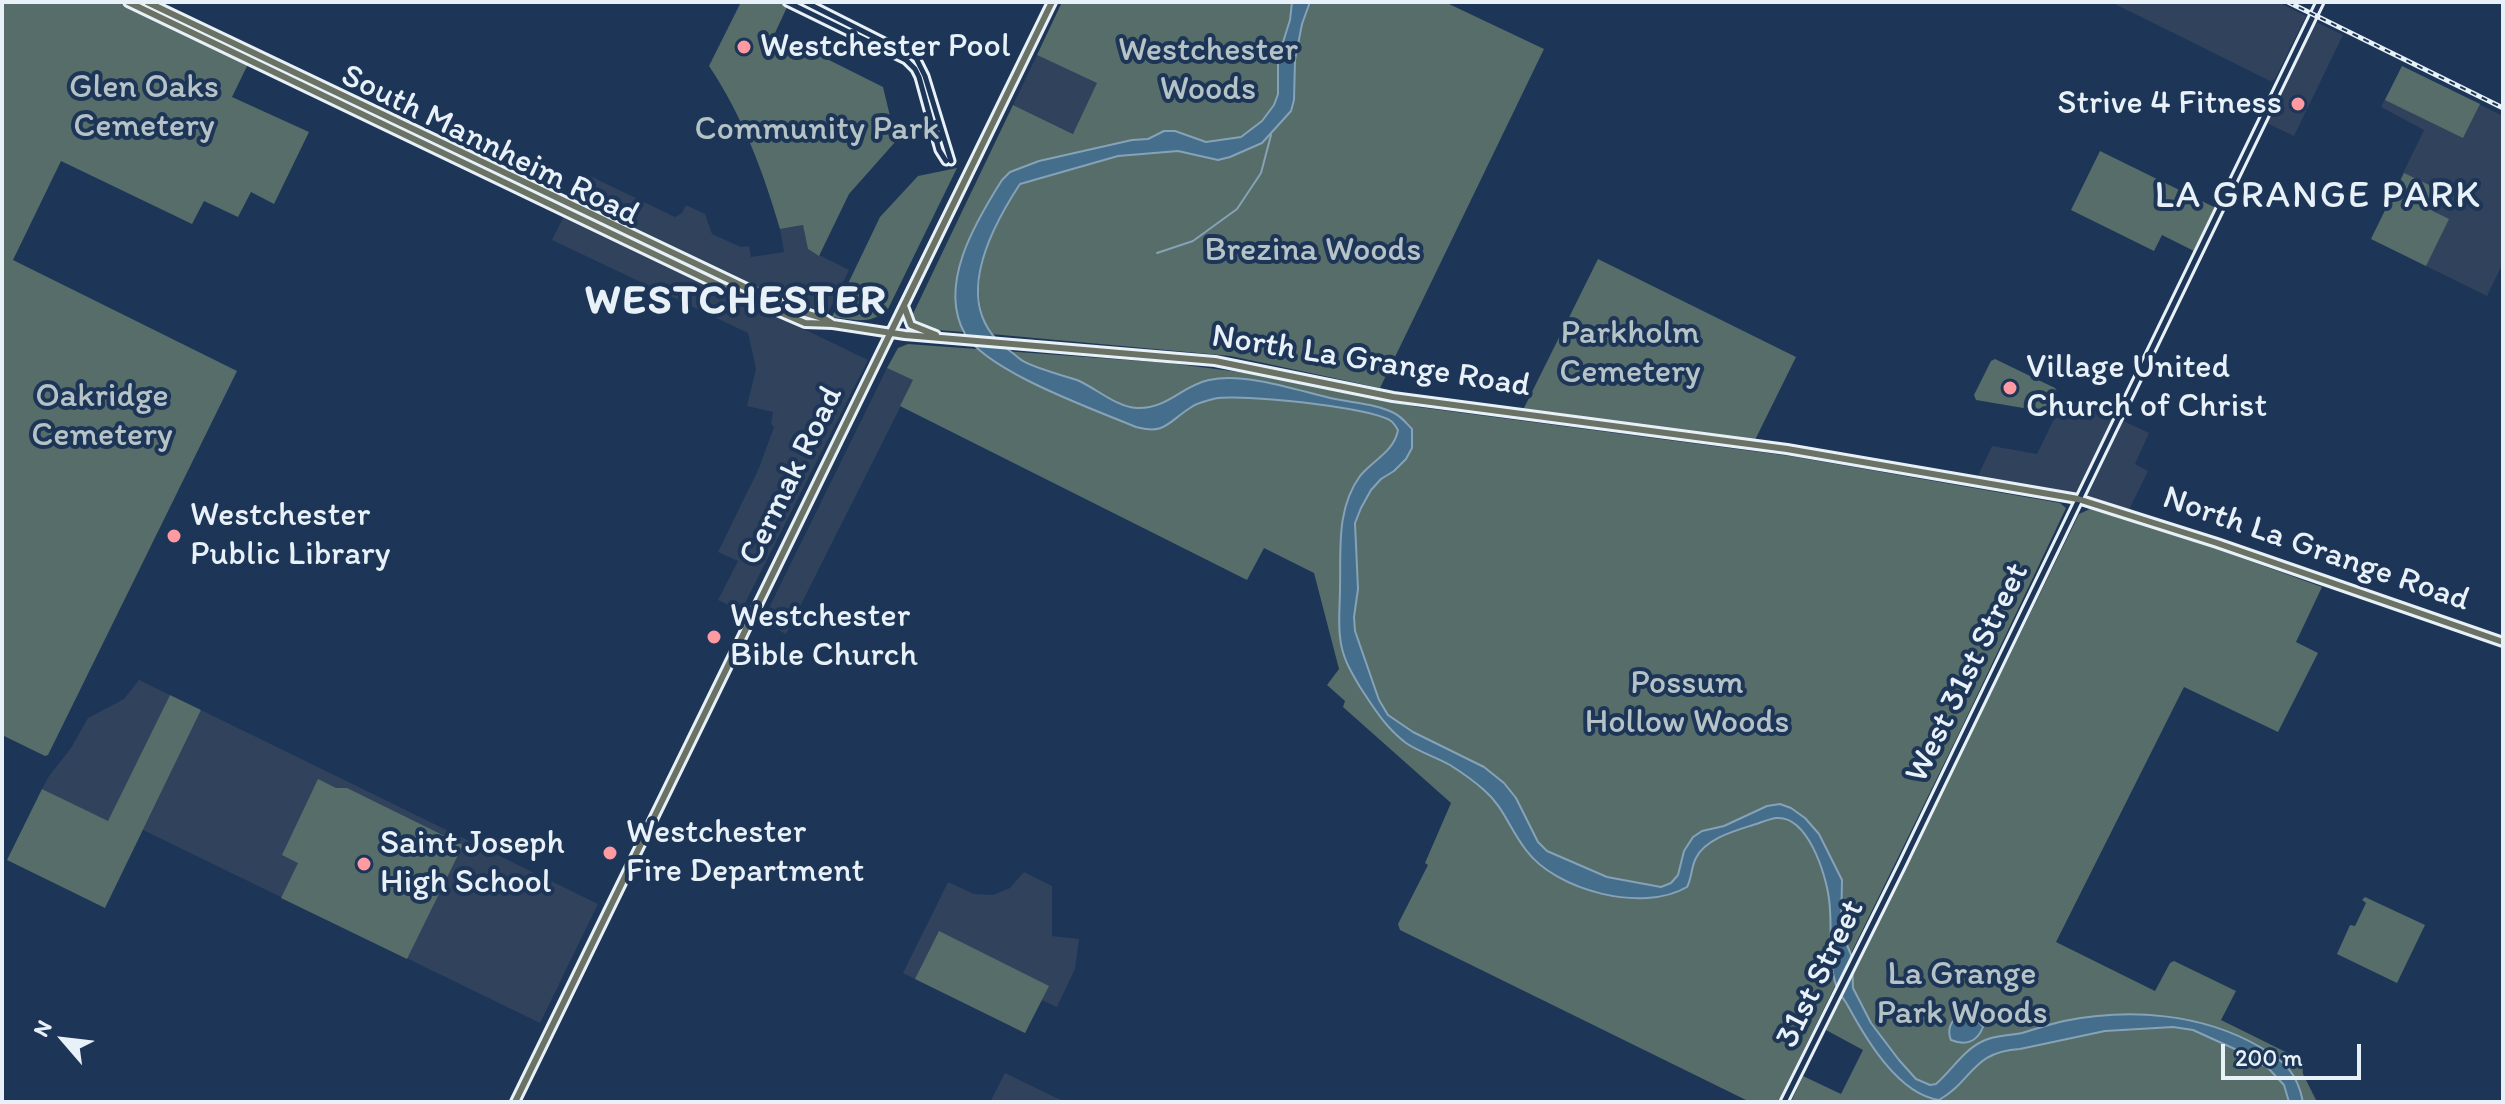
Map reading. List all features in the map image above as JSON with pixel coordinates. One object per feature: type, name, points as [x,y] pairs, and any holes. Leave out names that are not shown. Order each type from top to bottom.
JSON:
[{"type":"main road","name":"South Mannheim Road","points":[[128,2],[750,300],[805,323],[833,324],[890,334]]},
{"type":"main road","name":"South Mannheim Road","points":[[147,2],[751,290],[833,324]]},
{"type":"main road","points":[[787,2],[906,60],[919,77],[939,150],[949,161],[925,76],[916,58],[805,2]]},
{"type":"main road","name":"Cermak Road","points":[[515,1102],[1052,2]]},
{"type":"main road","name":"West 31st Street","points":[[1901,867],[2320,2]]},
{"type":"main road","points":[[904,306],[911,325],[951,340]]},
{"type":"main road","name":"North La Grange Road","points":[[890,334],[1215,361],[1393,397],[1787,449],[2078,499],[2503,642]]},
{"type":"main road","name":"31st Street","points":[[1784,1102],[1901,867]]},
{"type":"shaded area","points":[[1292,2],[1310,2],[1295,60],[1294,100],[1291,111],[1262,143],[1218,160],[1178,151],[1118,156],[1020,184],[992,235],[979,274],[981,313],[995,338],[1024,362],[1077,380],[1129,407],[1157,405],[1209,380],[1239,378],[1373,406],[1399,416],[1412,429],[1412,448],[1406,459],[1371,490],[1355,523],[1358,589],[1355,631],[1379,700],[1388,715],[1413,732],[1484,767],[1504,783],[1516,798],[1538,842],[1547,851],[1607,877],[1661,887],[1671,883],[1678,875],[1684,851],[1693,837],[1702,831],[1724,826],[1767,806],[1780,804],[1791,808],[1819,834],[1842,880],[1841,931],[1852,957],[1853,988],[1871,1023],[1916,1079],[1930,1085],[1936,1084],[1968,1051],[1991,1038],[2089,1017],[2165,1016],[2214,1027],[2260,1047],[2289,1069],[2303,1102],[2289,1102],[2284,1085],[2269,1069],[2248,1055],[2193,1030],[2173,1027],[2105,1031],[2004,1051],[1982,1061],[1939,1100],[1924,1096],[1885,1063],[1838,990],[1833,974],[1827,889],[1813,848],[1797,826],[1776,818],[1721,837],[1700,851],[1687,887],[1669,895],[1625,898],[1601,894],[1558,877],[1540,864],[1526,850],[1497,804],[1484,790],[1450,765],[1406,743],[1380,717],[1356,681],[1343,651],[1339,625],[1340,545],[1343,516],[1352,489],[1365,470],[1396,438],[1398,430],[1392,422],[1332,406],[1227,398],[1198,403],[1166,426],[1146,429],[1043,388],[995,362],[977,348],[965,334],[957,315],[955,295],[963,254],[971,234],[1002,180],[1010,172],[1039,161],[1148,139],[1164,131],[1175,131],[1206,142],[1241,137],[1262,121],[1274,105],[1278,94],[1278,58],[1290,20]]},
{"type":"shaded area","points":[[2111,2],[2278,2],[2306,16],[2275,79],[2270,81]]},
{"type":"shaded area","points":[[2314,21],[2343,35],[2294,136],[2265,122]]},
{"type":"shaded area","points":[[1037,55],[1098,83],[1074,134],[1013,105]]},
{"type":"shaded area","points":[[2402,66],[2503,116],[2503,263],[2487,296],[2371,239],[2424,130],[2381,107]]},
{"type":"shaded area","points":[[586,174],[675,217],[682,213],[686,205],[705,214],[712,234],[741,247],[749,246],[751,257],[784,252],[780,229],[803,225],[809,250],[849,270],[826,317],[802,310],[573,201]]},
{"type":"shaded area","points":[[565,214],[868,360],[741,611],[718,600],[738,561],[718,552],[759,468],[774,427],[771,424],[773,412],[747,406],[756,369],[748,333],[552,240]]},
{"type":"shaded area","points":[[887,368],[914,380],[786,634],[762,622]]},
{"type":"shaded area","points":[[2082,400],[2117,417],[2077,496],[1977,478],[1992,446],[2037,454],[2054,419]]},
{"type":"shaded area","points":[[2119,419],[2149,433],[2135,464],[2148,471],[2129,510],[2081,498]]},
{"type":"shaded area","points":[[139,680],[170,695],[108,822],[42,789],[88,718],[124,699]]},
{"type":"shaded area","name":"Saint Joseph High School","points":[[201,710],[598,904],[540,1023],[143,830]]},
{"type":"shaded area","points":[[1024,872],[1052,886],[1052,936],[1079,939],[1075,969],[1057,1007],[1041,1000],[1025,1033],[903,973],[948,882],[974,894],[993,895],[1010,888]]},
{"type":"shaded area","points":[[1958,1016],[1972,1018],[1983,1027],[1974,1039],[1961,1043],[1951,1040],[1950,1027]]},
{"type":"shaded area","points":[[1005,1073],[1065,1102],[990,1102]]},
{"type":"green space","points":[[2,2],[117,2],[248,64],[232,97],[309,132],[274,204],[251,192],[238,217],[204,201],[192,224],[61,161],[13,260],[237,371],[45,756],[2,735]]},
{"type":"green space","name":"Community Park","points":[[741,2],[781,2],[788,5],[775,33],[883,87],[896,141],[849,194],[819,256],[808,249],[803,225],[780,229],[751,145],[709,66]]},
{"type":"green space","name":"Westchester Woods","points":[[1062,2],[1292,2],[1290,20],[1278,58],[1278,94],[1274,105],[1262,121],[1241,137],[1206,142],[1175,131],[1156,134],[1148,139],[1039,161],[1002,180],[968,242],[958,271],[955,290],[964,332],[924,329],[914,324],[912,316],[1013,105],[1073,134],[1097,83],[1037,55]]},
{"type":"green space","name":"Brezina Woods","points":[[1310,2],[1449,2],[1544,49],[1380,388],[1231,356],[991,334],[979,296],[984,256],[1000,219],[1021,184],[1118,156],[1178,151],[1218,160],[1262,143],[1291,110],[1295,60]]},
{"type":"green space","points":[[2402,66],[2480,104],[2463,138],[2385,100]]},
{"type":"green space","points":[[2100,151],[2218,209],[2196,252],[2162,235],[2154,251],[2071,210]]},
{"type":"green space","points":[[957,168],[888,309],[869,319],[832,317],[880,217],[918,176]]},
{"type":"green space","points":[[2404,173],[2444,192],[2436,209],[2396,190]]},
{"type":"green space","points":[[2394,192],[2449,219],[2426,266],[2371,239]]},
{"type":"green space","name":"Parkholm Cemetery","points":[[1598,259],[1796,357],[1755,440],[1523,410]]},
{"type":"green space","name":"Possum Hollow Woods","points":[[908,344],[1169,363],[1239,372],[1418,407],[1790,456],[2060,503],[2066,508],[1778,1102],[1750,1102],[1400,930],[1398,924],[1428,865],[1425,863],[1451,803],[1343,707],[1345,701],[1327,685],[1339,669],[1314,573],[1264,548],[1247,580],[900,406],[913,380],[887,368],[898,348]]},
{"type":"green space","points":[[1995,359],[2055,388],[2057,392],[2047,412],[1976,400],[1974,395],[1991,361]]},
{"type":"green space","name":"La Grange Park Woods","points":[[2090,509],[2156,527],[2322,587],[2296,642],[2318,653],[2278,732],[2184,687],[2056,942],[2155,991],[2174,961],[2236,991],[2221,1020],[2302,1060],[2303,1074],[2317,1102],[1791,1102],[1803,1076],[1841,1094],[1863,1050],[1826,1030],[2079,514]]},
{"type":"green space","points":[[170,695],[201,710],[105,908],[7,860],[42,789],[108,821]]},
{"type":"green space","points":[[318,779],[336,788],[347,788],[463,845],[407,959],[281,898],[298,863],[282,855]]},
{"type":"green space","points":[[2365,897],[2425,925],[2397,983],[2337,954],[2350,925],[2355,926],[2366,903],[2362,900]]},
{"type":"green space","points":[[939,931],[1049,986],[1025,1033],[915,979]]},
{"type":"waterway","points":[[1157,253],[1193,241],[1237,209],[1261,173],[1271,135]]},
{"type":"railway","points":[[2288,2],[2503,108]]},
{"type":"place","name":"Westchester Pool","points":[[744,47]]},
{"type":"place","name":"Strive 4 Fitness","points":[[2298,104]]},
{"type":"place","name":"Village United Church of Christ","points":[[2010,388]]},
{"type":"place","name":"Westchester Public Library","points":[[174,536]]},
{"type":"place","name":"Westchester Bible Church","points":[[714,637]]},
{"type":"place","name":"Westchester Fire Department","points":[[610,853]]},
{"type":"place","name":"Saint Joseph High School","points":[[364,864]]},
{"type":"district","name":"LA GRANGE PARK","points":[[2318,197]]},
{"type":"district","name":"WESTCHESTER","points":[[736,302]]},
{"type":"park label","name":"Glen Oaks Cemetery","points":[[144,108]]},
{"type":"park label","name":"Oakridge Cemetery","points":[[102,416]]}]
